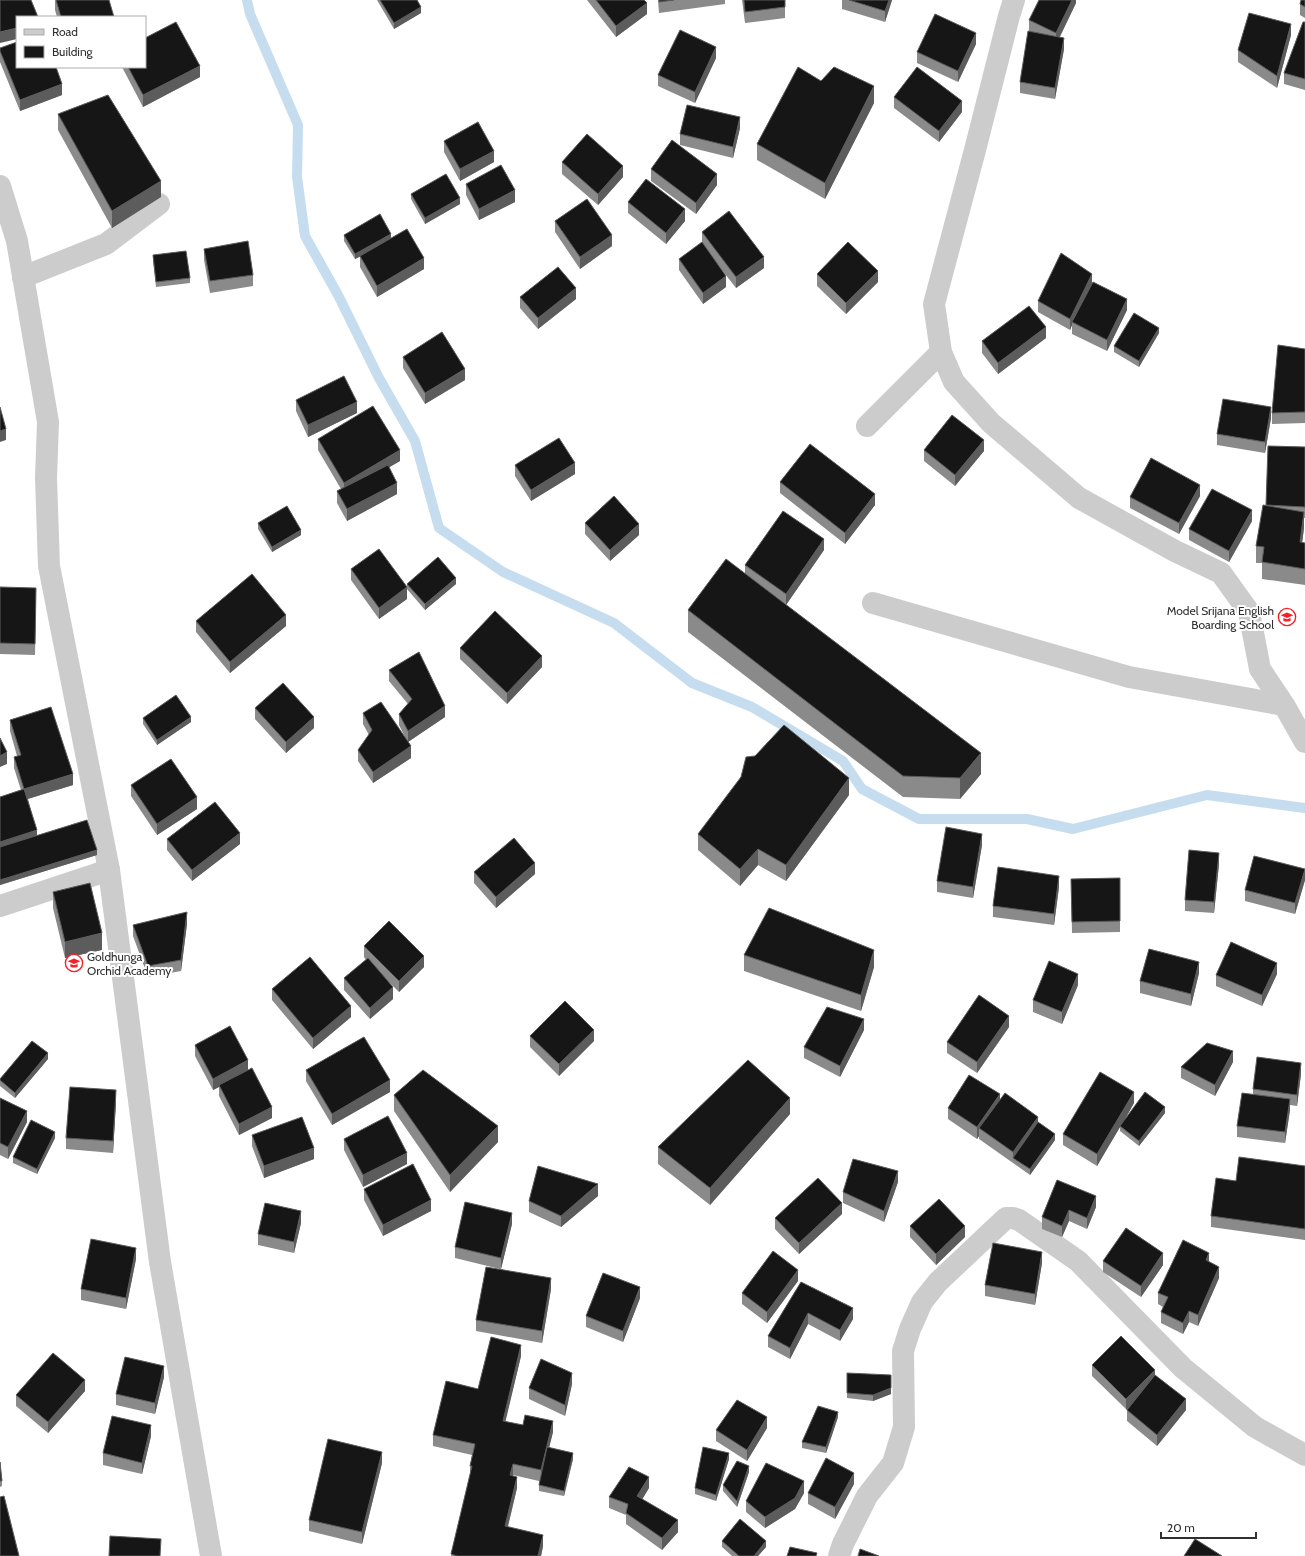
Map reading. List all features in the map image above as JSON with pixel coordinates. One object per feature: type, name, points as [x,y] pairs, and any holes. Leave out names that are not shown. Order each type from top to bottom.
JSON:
[{"type":"street","points":[[1014,0],[934,304],[941,352],[954,382],[991,423],[1079,498],[1175,551],[1221,573],[1249,612],[1260,669],[1284,705],[1305,742]]},
{"type":"street","points":[[0,186],[17,241],[48,422],[46,478],[49,566],[109,870],[160,1262],[212,1556]]},
{"type":"street","points":[[23,277],[106,244],[158,204]]},
{"type":"street","points":[[867,426],[941,352]]},
{"type":"street","points":[[873,603],[1129,678],[1284,705]]},
{"type":"street","points":[[0,906],[109,870]]},
{"type":"street","points":[[839,1556],[843,1544],[867,1496],[893,1462],[904,1428],[904,1351],[910,1328],[922,1302],[938,1282],[1006,1218],[1019,1220],[1078,1261],[1183,1368],[1255,1427],[1305,1455]]},
{"type":"building","points":[[0,0],[31,0],[38,16],[16,16],[16,28],[0,32]]},
{"type":"building","points":[[56,0],[109,0],[114,16],[61,16]]},
{"type":"building","points":[[380,0],[417,0],[421,7],[394,23]]},
{"type":"building","points":[[596,0],[644,0],[647,3],[616,26]]},
{"type":"building","points":[[659,0],[674,0],[659,2]]},
{"type":"building","points":[[744,0],[785,0],[785,7],[745,12]]},
{"type":"building","points":[[849,0],[889,0],[885,11]]},
{"type":"building","points":[[1039,0],[1072,0],[1056,33],[1029,20]]},
{"type":"building","points":[[1301,0],[1305,0],[1305,7],[1300,4]]},
{"type":"building","points":[[1249,13],[1291,24],[1277,76],[1238,50]]},
{"type":"building","points":[[935,14],[976,33],[958,71],[917,52]]},
{"type":"building","points":[[176,22],[200,66],[143,95],[129,68],[146,68],[146,37]]},
{"type":"building","points":[[1303,22],[1305,22],[1305,79],[1284,73]]},
{"type":"building","points":[[680,30],[716,47],[695,92],[658,75]]},
{"type":"building","points":[[1028,31],[1064,38],[1055,88],[1020,82]]},
{"type":"building","points":[[16,42],[16,68],[56,68],[62,84],[20,100],[0,48]]},
{"type":"building","points":[[798,67],[821,81],[834,67],[874,86],[825,183],[757,144]]},
{"type":"building","points":[[917,67],[962,101],[939,131],[894,97]]},
{"type":"building","points":[[108,95],[161,181],[112,211],[58,114]]},
{"type":"building","points":[[687,105],[740,117],[733,147],[680,134]]},
{"type":"building","points":[[478,122],[494,151],[460,169],[444,141]]},
{"type":"building","points":[[587,134],[623,166],[598,194],[562,162]]},
{"type":"building","points":[[672,140],[717,174],[696,203],[651,169]]},
{"type":"building","points":[[501,165],[515,190],[479,209],[466,184]]},
{"type":"building","points":[[446,174],[460,198],[425,218],[411,194]]},
{"type":"building","points":[[646,179],[685,209],[666,233],[628,202]]},
{"type":"building","points":[[587,199],[612,235],[580,257],[555,221]]},
{"type":"building","points":[[729,211],[764,257],[736,277],[702,232]]},
{"type":"building","points":[[380,214],[391,234],[355,254],[344,235]]},
{"type":"building","points":[[407,229],[424,258],[377,286],[360,256]]},
{"type":"building","points":[[248,241],[253,275],[210,281],[204,249]]},
{"type":"building","points":[[702,242],[726,276],[703,293],[679,259]]},
{"type":"building","points":[[848,242],[878,271],[846,303],[817,274]]},
{"type":"building","points":[[186,251],[190,278],[156,282],[153,255]]},
{"type":"building","points":[[1061,253],[1092,274],[1070,319],[1038,301]]},
{"type":"building","points":[[558,267],[576,288],[538,318],[520,297]]},
{"type":"building","points":[[1093,282],[1127,299],[1107,340],[1072,322]]},
{"type":"building","points":[[1029,306],[1046,327],[998,363],[982,341]]},
{"type":"building","points":[[1134,313],[1159,328],[1139,361],[1114,346]]},
{"type":"building","points":[[442,332],[465,369],[425,393],[403,357]]},
{"type":"building","points":[[1278,345],[1305,349],[1305,412],[1272,413]]},
{"type":"building","points":[[344,376],[357,402],[308,425],[296,400]]},
{"type":"building","points":[[1223,399],[1271,407],[1265,442],[1217,434]]},
{"type":"building","points":[[373,406],[400,450],[344,483],[318,439]]},
{"type":"building","points":[[0,407],[6,429],[0,431]]},
{"type":"building","points":[[952,415],[984,440],[955,475],[924,450]]},
{"type":"building","points":[[559,438],[575,463],[531,490],[515,465]]},
{"type":"building","points":[[810,444],[875,494],[845,533],[780,482]]},
{"type":"building","points":[[1268,446],[1305,447],[1305,507],[1266,505]]},
{"type":"building","points":[[1151,458],[1200,485],[1179,523],[1130,497]]},
{"type":"building","points":[[388,465],[397,483],[347,509],[337,491]]},
{"type":"building","points":[[1212,489],[1252,510],[1229,551],[1189,529]]},
{"type":"building","points":[[614,496],[639,524],[610,550],[585,523]]},
{"type":"building","points":[[1263,505],[1304,512],[1300,542],[1305,543],[1305,569],[1262,562],[1264,547],[1256,546]]},
{"type":"building","points":[[287,506],[301,530],[272,547],[258,523]]},
{"type":"building","points":[[783,511],[824,539],[786,594],[745,565]]},
{"type":"building","points":[[379,549],[407,587],[379,608],[351,569]]},
{"type":"building","points":[[438,557],[456,578],[425,604],[407,584]]},
{"type":"building","points":[[726,559],[981,753],[960,778],[903,776],[688,610]]},
{"type":"building","points":[[252,574],[286,615],[230,662],[196,621]]},
{"type":"building","points":[[0,587],[36,588],[35,644],[0,643]]},
{"type":"building","points":[[495,611],[542,656],[507,693],[460,648]]},
{"type":"building","points":[[419,652],[445,706],[408,731],[399,714],[412,699],[389,670]]},
{"type":"building","points":[[283,683],[314,717],[286,742],[255,708]]},
{"type":"building","points":[[176,695],[191,717],[157,740],[143,718]]},
{"type":"building","points":[[381,702],[411,746],[373,772],[358,750],[372,730],[363,713]]},
{"type":"building","points":[[51,707],[73,774],[24,789],[14,757],[21,755],[10,720]]},
{"type":"building","points":[[784,725],[849,778],[786,865],[758,849],[740,869],[698,834],[741,777],[746,757],[755,756]]},
{"type":"building","points":[[0,738],[7,752],[0,756]]},
{"type":"building","points":[[171,759],[197,797],[157,824],[131,785]]},
{"type":"building","points":[[24,789],[37,830],[0,842],[0,797]]},
{"type":"building","points":[[215,802],[240,833],[192,870],[167,839]]},
{"type":"building","points":[[87,820],[97,850],[0,880],[0,847]]},
{"type":"building","points":[[946,827],[982,834],[973,887],[937,881]]},
{"type":"building","points":[[514,838],[535,863],[496,897],[474,872]]},
{"type":"building","points":[[1189,850],[1219,853],[1214,902],[1185,900]]},
{"type":"building","points":[[1254,856],[1305,869],[1295,903],[1245,890]]},
{"type":"building","points":[[998,867],[1059,876],[1054,914],[993,906]]},
{"type":"building","points":[[1120,878],[1120,921],[1072,922],[1071,879]]},
{"type":"building","points":[[90,883],[102,933],[65,942],[53,892]]},
{"type":"building","points":[[769,908],[874,950],[861,995],[744,955]]},
{"type":"building","points":[[187,912],[181,960],[148,966],[133,925]]},
{"type":"building","points":[[389,921],[424,956],[399,981],[364,946]]},
{"type":"building","points":[[1231,942],[1277,963],[1262,995],[1216,975]]},
{"type":"building","points":[[1149,949],[1199,962],[1191,994],[1140,981]]},
{"type":"building","points":[[310,957],[351,1006],[313,1038],[272,989]]},
{"type":"building","points":[[368,958],[393,987],[370,1008],[344,978]]},
{"type":"building","points":[[1049,961],[1078,974],[1062,1012],[1033,1000]]},
{"type":"building","points":[[979,995],[1009,1016],[977,1062],[947,1042]]},
{"type":"building","points":[[565,1001],[594,1030],[559,1064],[530,1036]]},
{"type":"building","points":[[827,1007],[864,1019],[840,1066],[804,1047]]},
{"type":"building","points":[[230,1026],[248,1060],[213,1079],[195,1045]]},
{"type":"building","points":[[364,1037],[390,1080],[332,1114],[306,1070]]},
{"type":"building","points":[[32,1041],[48,1053],[15,1093],[0,1079]]},
{"type":"building","points":[[1207,1043],[1233,1051],[1215,1085],[1181,1067]]},
{"type":"building","points":[[1257,1057],[1301,1063],[1297,1095],[1253,1089]]},
{"type":"building","points":[[748,1060],[790,1098],[710,1188],[658,1147]]},
{"type":"building","points":[[252,1068],[272,1107],[239,1124],[219,1085]]},
{"type":"building","points":[[423,1070],[498,1126],[450,1175],[394,1095]]},
{"type":"building","points":[[1100,1072],[1134,1092],[1097,1154],[1063,1134]]},
{"type":"building","points":[[969,1075],[1000,1094],[977,1127],[948,1108]]},
{"type":"building","points":[[70,1087],[116,1090],[113,1141],[66,1138]]},
{"type":"building","points":[[1145,1092],[1165,1107],[1139,1141],[1120,1126]]},
{"type":"building","points":[[1005,1093],[1038,1117],[1013,1152],[979,1128]]},
{"type":"building","points":[[1242,1093],[1290,1099],[1285,1132],[1237,1126]]},
{"type":"building","points":[[0,1098],[27,1111],[8,1147],[0,1143]]},
{"type":"building","points":[[388,1116],[407,1153],[363,1175],[344,1139]]},
{"type":"building","points":[[302,1117],[314,1148],[264,1166],[252,1135]]},
{"type":"building","points":[[31,1120],[55,1132],[37,1169],[13,1157]]},
{"type":"building","points":[[1038,1122],[1055,1134],[1030,1169],[1013,1158]]},
{"type":"building","points":[[1239,1157],[1305,1166],[1305,1229],[1211,1216],[1216,1178],[1236,1181]]},
{"type":"building","points":[[853,1159],[898,1171],[884,1211],[843,1192]]},
{"type":"building","points":[[413,1164],[431,1200],[383,1225],[364,1189]]},
{"type":"building","points":[[538,1166],[598,1184],[561,1216],[529,1201]]},
{"type":"building","points":[[818,1178],[842,1203],[799,1243],[775,1218]]},
{"type":"building","points":[[1057,1180],[1096,1196],[1087,1218],[1069,1210],[1062,1226],[1042,1217]]},
{"type":"building","points":[[939,1199],[965,1226],[936,1254],[910,1226]]},
{"type":"building","points":[[465,1202],[512,1213],[501,1258],[455,1247]]},
{"type":"building","points":[[265,1203],[301,1211],[294,1242],[258,1234]]},
{"type":"building","points":[[1126,1228],[1163,1253],[1141,1286],[1103,1261]]},
{"type":"building","points":[[91,1239],[136,1248],[126,1298],[81,1289]]},
{"type":"building","points":[[1183,1240],[1209,1253],[1206,1260],[1219,1267],[1198,1315],[1189,1311],[1183,1323],[1161,1312],[1168,1297],[1158,1293]]},
{"type":"building","points":[[993,1243],[1042,1252],[1035,1294],[985,1285]]},
{"type":"building","points":[[773,1251],[798,1270],[767,1312],[742,1293]]},
{"type":"building","points":[[486,1267],[551,1278],[542,1331],[476,1320]]},
{"type":"building","points":[[603,1273],[640,1287],[623,1331],[586,1316]]},
{"type":"building","points":[[801,1282],[853,1308],[840,1330],[808,1313],[790,1348],[768,1336]]},
{"type":"building","points":[[1121,1336],[1155,1370],[1126,1399],[1092,1365]]},
{"type":"building","points":[[491,1337],[521,1345],[503,1421],[523,1425],[525,1415],[553,1421],[541,1470],[513,1464],[510,1475],[517,1477],[505,1526],[543,1535],[538,1556],[457,1556],[451,1554],[472,1466],[470,1466],[475,1444],[433,1435],[446,1381],[478,1389]]},
{"type":"building","points":[[53,1353],[85,1380],[48,1422],[16,1395]]},
{"type":"building","points":[[125,1357],[164,1366],[155,1403],[116,1394]]},
{"type":"building","points":[[541,1359],[572,1373],[565,1405],[529,1388]]},
{"type":"building","points":[[847,1373],[891,1375],[891,1388],[873,1395],[847,1393]]},
{"type":"building","points":[[1155,1375],[1186,1399],[1157,1435],[1127,1410]]},
{"type":"building","points":[[737,1400],[767,1417],[747,1450],[716,1430]]},
{"type":"building","points":[[818,1406],[838,1412],[826,1447],[802,1442]]},
{"type":"building","points":[[112,1416],[151,1425],[142,1463],[103,1453]]},
{"type":"building","points":[[328,1439],[382,1452],[362,1532],[309,1520]]},
{"type":"building","points":[[547,1447],[573,1453],[564,1491],[539,1485]]},
{"type":"building","points":[[703,1447],[729,1453],[716,1495],[695,1488]]},
{"type":"building","points":[[826,1458],[854,1473],[835,1507],[808,1493]]},
{"type":"building","points":[[737,1461],[749,1466],[737,1501],[723,1485]]},
{"type":"building","points":[[0,1462],[2,1481],[0,1481]]},
{"type":"building","points":[[766,1463],[804,1481],[795,1498],[765,1517],[746,1501]]},
{"type":"building","points":[[629,1467],[649,1477],[637,1496],[678,1520],[662,1538],[626,1513],[628,1504],[609,1497]]},
{"type":"building","points":[[4,1496],[19,1556],[0,1556],[0,1497]]},
{"type":"building","points":[[740,1519],[766,1541],[754,1556],[739,1556],[722,1541]]},
{"type":"building","points":[[110,1536],[161,1539],[160,1556],[109,1556]]},
{"type":"building","points":[[1195,1539],[1222,1556],[1184,1556]]},
{"type":"building","points":[[790,1547],[817,1553],[816,1556],[787,1556]]},
{"type":"building","points":[[860,1549],[879,1556],[858,1556]]},
{"type":"waterway","points":[[247,0],[250,14],[298,125],[297,177],[305,236],[338,295],[379,378],[415,441],[439,528],[503,572],[614,623],[692,683],[752,707],[843,761],[862,789],[919,819],[1027,819],[1073,829],[1207,795],[1305,808]]},
{"type":"place","name":"Model Srijana English Boarding School","points":[[1287,617]]},
{"type":"place","name":"Goldhunga Orchid Academy","points":[[74,963]]}]
